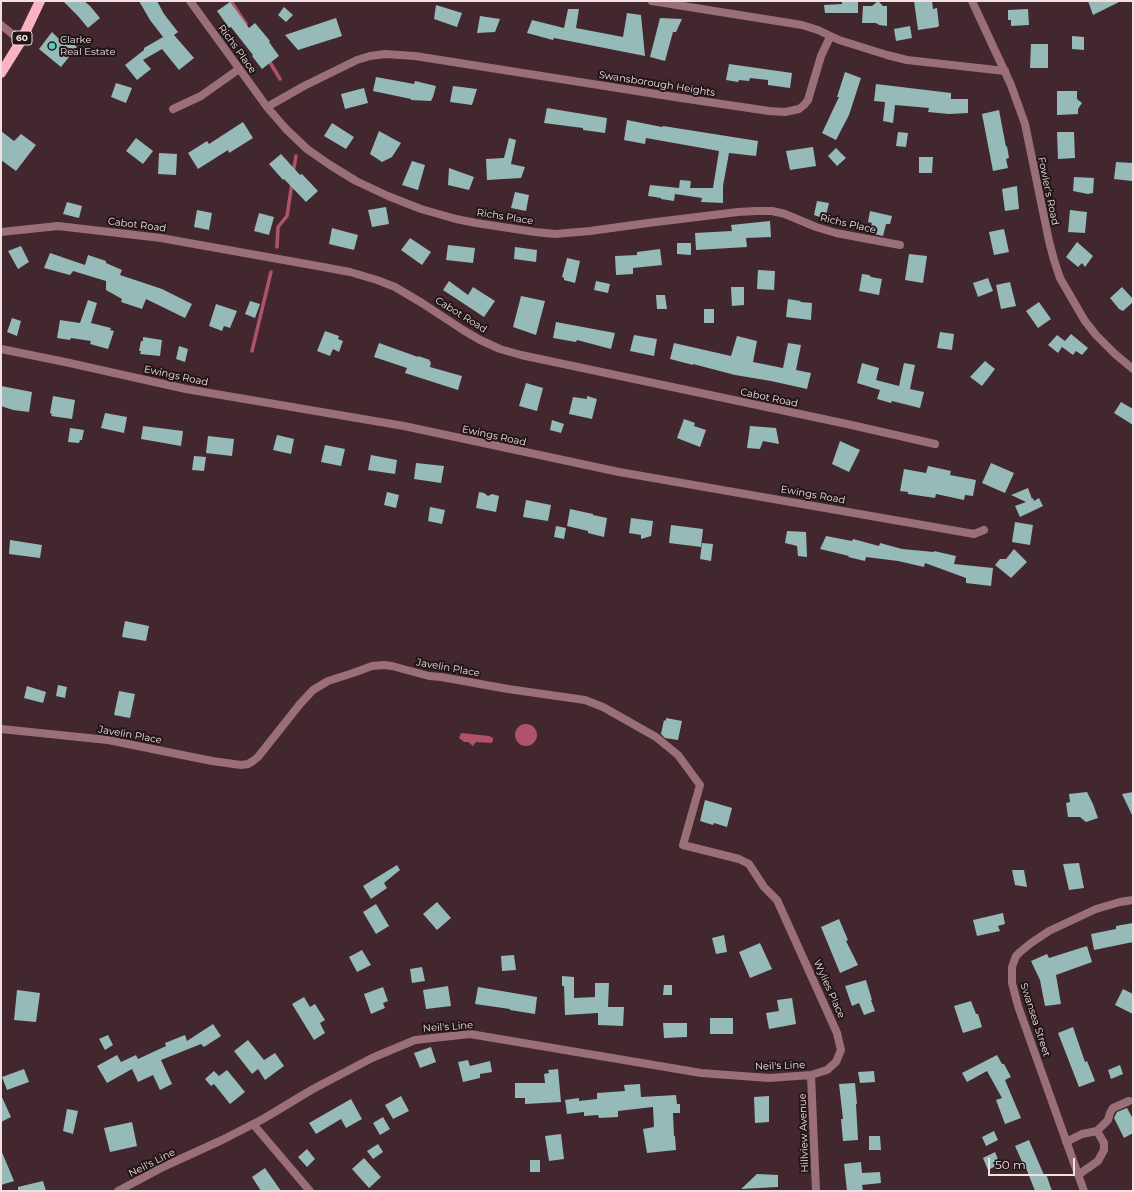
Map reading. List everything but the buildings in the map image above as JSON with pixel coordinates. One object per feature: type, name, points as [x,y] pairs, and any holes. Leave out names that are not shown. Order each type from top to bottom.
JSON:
[{"type":"main road","name":"60","points":[[1,73],[21,41],[40,1]]},
{"type":"street","name":"Richs Place","points":[[190,1],[267,107],[306,149],[343,173],[388,196],[421,209],[456,219],[529,231],[565,234],[729,213],[772,211],[785,214],[816,227],[836,233],[900,245]]},
{"type":"street","points":[[652,1],[791,23],[811,28],[830,37],[907,60],[1005,71]]},
{"type":"street","name":"Fowler's Road","points":[[972,1],[1005,71],[1025,124],[1051,251],[1060,278],[1075,304],[1094,331],[1115,354],[1133,369]]},
{"type":"street","points":[[1,25],[21,41]]},
{"type":"street","name":"Swansborough Heights","points":[[267,107],[357,60],[385,54],[415,56],[695,100],[769,111],[786,112],[799,108],[808,100],[821,56],[830,37]]},
{"type":"street","points":[[172,109],[201,96],[239,69]]},
{"type":"street","name":"Cabot Road","points":[[1,232],[58,226],[161,238],[350,272],[395,287],[480,340],[521,356],[935,444]]},
{"type":"street","name":"Ewings Road","points":[[1,349],[186,389],[404,426],[619,472],[974,534],[984,530]]},
{"type":"street","name":"Javelin Place","points":[[1,729],[108,740],[212,761],[248,764],[258,757],[313,690],[328,681],[372,666],[392,666],[429,676],[585,700],[603,707],[656,737],[678,755],[700,785],[683,845],[739,859],[749,864],[764,887],[778,900]]},
{"type":"street","name":"Wylies Place","points":[[778,900],[837,1033],[841,1050],[836,1062],[827,1070],[811,1075]]},
{"type":"street","name":"Swansea Street","points":[[1084,1191],[1018,1006],[1012,983],[1012,972],[1016,956],[1024,948],[1054,928],[1096,909],[1133,900]]},
{"type":"street","name":"Neil's Line","points":[[118,1191],[165,1166],[253,1124],[313,1089],[372,1058],[415,1040],[470,1034],[701,1073],[769,1078],[811,1075]]},
{"type":"street","name":"Hillview Avenue","points":[[811,1075],[816,1191]]},
{"type":"street","points":[[1066,1142],[1082,1134],[1097,1131],[1108,1120],[1113,1108],[1129,1102]]},
{"type":"street","points":[[253,1124],[310,1191]]},
{"type":"street","points":[[1078,1175],[1098,1161],[1104,1150],[1104,1143],[1097,1131]]},
{"type":"shaded area","points":[[526,724],[534,727],[537,735],[534,743],[526,746],[518,743],[515,735],[518,727]]},
{"type":"shaded area","points":[[461,733],[489,736],[493,738],[493,741],[491,743],[476,742],[473,746],[459,738]]},
{"type":"waterway","points":[[231,1],[246,24]]},
{"type":"waterway","points":[[268,59],[280,79]]},
{"type":"waterway","points":[[293,173],[296,156]]},
{"type":"waterway","points":[[277,247],[278,227],[287,216],[292,183]]},
{"type":"waterway","points":[[252,351],[271,272]]},
{"type":"place","name":"Clarke Real Estate","points":[[52,46]]}]
